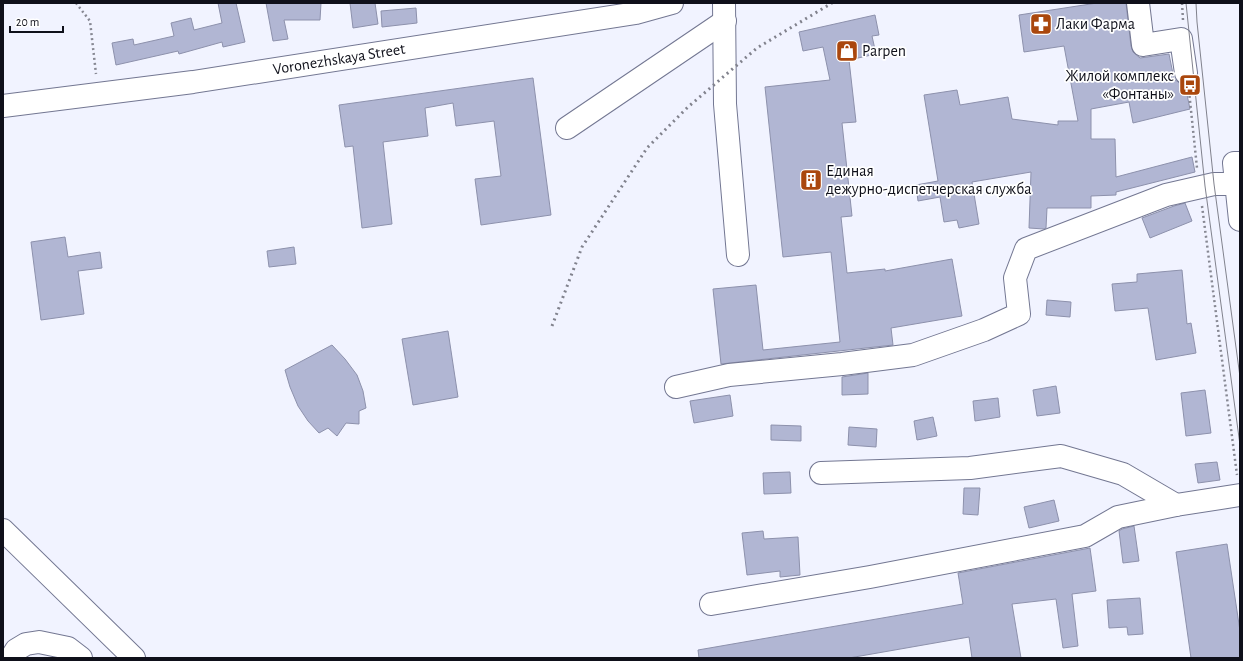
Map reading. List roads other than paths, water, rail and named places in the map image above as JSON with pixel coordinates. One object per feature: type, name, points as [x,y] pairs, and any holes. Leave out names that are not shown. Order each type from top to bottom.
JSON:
[{"type":"street","name":"Voronezhskaya Street","points":[[3,106],[217,78],[636,13],[672,3]]},
{"type":"street","points":[[1138,3],[1143,45],[1181,40],[1188,81]]},
{"type":"street","points":[[567,128],[725,12]]},
{"type":"street","points":[[725,12],[725,104],[738,255]]},
{"type":"street","points":[[676,387],[730,374],[842,364],[913,355],[984,330],[1019,314],[1015,278],[1026,249],[1166,195],[1214,184],[1236,170],[1240,220]]},
{"type":"street","points":[[821,473],[970,468],[1061,456],[1123,474],[1176,505]]},
{"type":"street","points":[[711,604],[870,578],[1085,536],[1118,517],[1176,505],[1239,486]]},
{"type":"street","points":[[3,530],[134,658]]},
{"type":"street","points":[[11,658],[16,650],[26,644],[38,642],[68,648],[81,658]]},
{"type":"tram line","points":[[1186,3],[1205,186],[1240,445]]},
{"type":"tram line","points":[[1196,3],[1214,184],[1240,377]]},
{"type":"railway","points":[[552,326],[582,247],[647,148],[688,107],[757,48],[832,3]]},
{"type":"place","name":"Лаки Фарма","points":[[1041,24]]},
{"type":"place","name":"Parpen","points":[[847,51]]},
{"type":"place","name":"Жилой комплекс «Фонтаны»","points":[[1190,85]]},
{"type":"place","name":"Единая дежурно-диспетчерская служба","points":[[811,180]]}]
